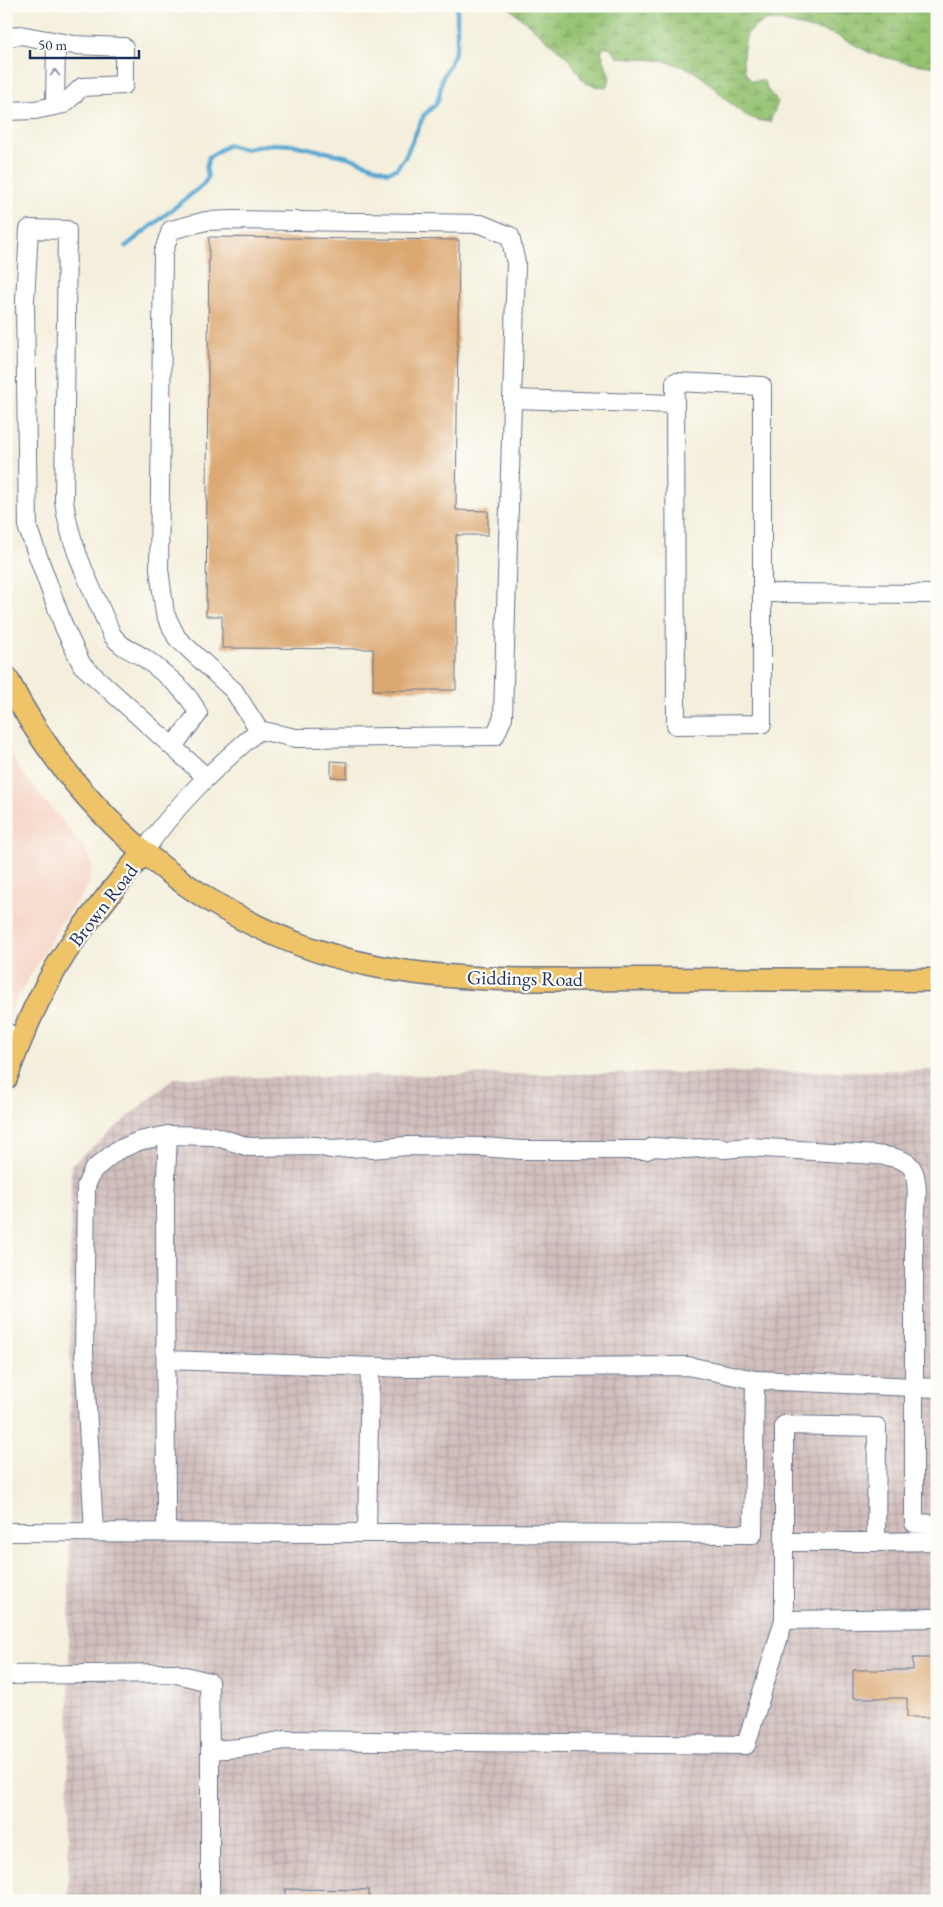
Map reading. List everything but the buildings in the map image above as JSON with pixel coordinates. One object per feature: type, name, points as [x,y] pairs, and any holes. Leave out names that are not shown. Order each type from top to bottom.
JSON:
[{"type":"main road","name":"Brown Road","points":[[6,1078],[13,1037],[68,949],[143,853],[106,818],[72,780],[50,752],[9,689]]},
{"type":"main road","name":"Giddings Road","points":[[143,853],[204,897],[277,935],[345,959],[405,971],[459,977],[537,979],[937,980]]},
{"type":"lane","points":[[6,38],[20,35],[74,46],[124,47],[124,85],[82,87],[64,104],[35,110],[6,111]]},
{"type":"lane","points":[[55,105],[56,42]]},
{"type":"lane","points":[[233,220],[481,224],[510,236],[516,262],[503,717],[495,736],[296,738],[259,730],[234,691],[177,638],[165,614],[159,569],[163,252],[171,230],[206,221],[233,220]]},
{"type":"lane","points":[[173,746],[198,714],[193,702],[146,659],[120,646],[112,635],[80,560],[66,518],[64,500],[67,230],[29,229],[25,301],[28,530],[64,627],[82,665],[206,777]]},
{"type":"lane","points":[[675,382],[762,386],[764,593],[762,724],[676,725],[675,382]]},
{"type":"lane","points":[[512,399],[675,404]]},
{"type":"lane","points":[[764,593],[937,594]]},
{"type":"lane","points":[[143,853],[157,832],[206,777],[259,730]]},
{"type":"lane","points":[[166,1532],[165,1197],[168,1135]]},
{"type":"lane","points":[[94,1532],[84,1353],[86,1186],[93,1170],[116,1151],[139,1141],[168,1135],[214,1136],[249,1147],[317,1146],[331,1149],[365,1147],[371,1149],[407,1146],[601,1151],[647,1150],[653,1147],[685,1149],[750,1147],[893,1157],[908,1163],[914,1171],[917,1185],[914,1232],[914,1523],[937,1524]]},
{"type":"lane","points":[[166,1360],[370,1367],[688,1366],[755,1380],[937,1388]]},
{"type":"lane","points":[[367,1533],[370,1367]]},
{"type":"lane","points":[[6,1532],[753,1534],[755,1380]]},
{"type":"lane","points":[[210,1750],[240,1748],[285,1740],[746,1744],[784,1620],[784,1425],[877,1427],[876,1542]]},
{"type":"lane","points":[[784,1542],[937,1541]]},
{"type":"lane","points":[[784,1620],[937,1618]]},
{"type":"lane","points":[[6,1675],[173,1674],[209,1682],[210,1901]]},
{"type":"shaded area","points":[[6,738],[18,768],[84,847],[91,859],[92,870],[88,887],[61,923],[13,1006],[6,1023]]},
{"type":"shaded area","points":[[937,1070],[937,1901],[68,1901],[71,1165],[174,1078]]},
{"type":"green space","points":[[507,6],[797,6],[804,11],[830,14],[861,12],[898,6],[937,6],[937,67],[907,63],[872,54],[834,34],[774,20],[765,21],[747,34],[743,59],[745,71],[752,81],[761,80],[765,82],[767,89],[778,102],[770,122],[748,116],[688,68],[668,62],[617,57],[610,47],[605,47],[601,51],[610,77],[608,86],[604,88],[585,83],[569,59]]},
{"type":"green space","points":[[797,6],[899,6],[861,12],[830,14],[816,13]]},
{"type":"waterway","points":[[126,246],[203,185],[208,177],[206,168],[209,157],[228,145],[243,149],[273,144],[294,145],[348,157],[388,172],[396,169],[405,157],[424,115],[436,104],[439,97],[442,79],[454,55],[457,44],[457,6]]}]
